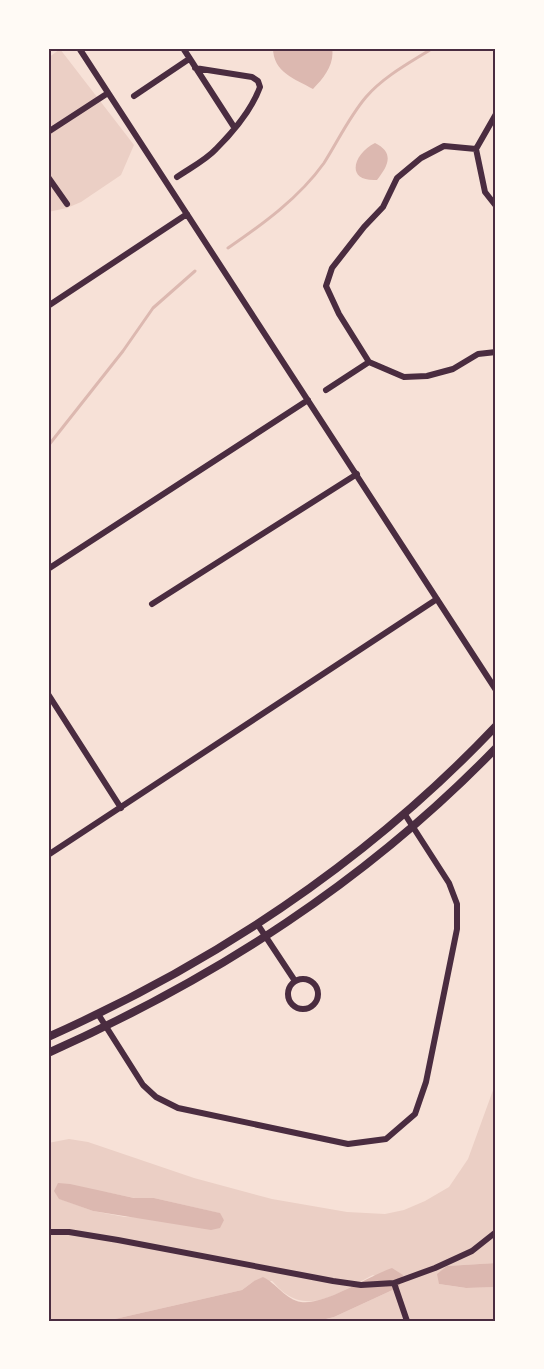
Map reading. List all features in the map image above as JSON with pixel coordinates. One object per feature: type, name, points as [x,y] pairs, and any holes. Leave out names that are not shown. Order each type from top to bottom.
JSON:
[{"type":"street","points":[[79,48],[496,690]]},
{"type":"street","points":[[183,48],[234,127]]},
{"type":"street","points":[[134,96],[189,60]]},
{"type":"street","points":[[177,177],[215,150],[257,96],[260,87],[258,81],[252,77],[195,68]]},
{"type":"street","points":[[48,132],[108,93]]},
{"type":"street","points":[[496,114],[476,149],[485,192],[496,206]]},
{"type":"street","points":[[476,149],[444,146],[421,158],[402,173],[397,178],[383,207],[332,268],[327,286],[339,314],[369,362],[404,377],[427,376],[453,369],[478,354],[496,352]]},
{"type":"street","points":[[48,177],[67,204]]},
{"type":"street","points":[[48,306],[187,214]]},
{"type":"street","points":[[326,390],[369,362]]},
{"type":"street","points":[[48,569],[308,400]]},
{"type":"street","points":[[152,604],[357,474]]},
{"type":"street","points":[[48,855],[437,599]]},
{"type":"street","points":[[48,694],[121,808]]},
{"type":"street","points":[[48,1037],[178,973],[258,925],[358,852],[404,813],[496,726]]},
{"type":"street","points":[[48,1053],[185,986],[266,937],[330,892],[413,826],[496,748]]},
{"type":"street","points":[[98,1014],[143,1085],[156,1097],[178,1108],[348,1144],[386,1139],[415,1114],[426,1082],[457,930],[457,903],[449,883],[404,813]]},
{"type":"street","points":[[258,925],[295,981]]},
{"type":"street","points":[[304,979],[314,983],[318,993],[312,1006],[298,1008],[291,1002],[289,989],[295,981],[304,979]]},
{"type":"street","points":[[48,1232],[69,1232],[118,1240],[361,1285],[394,1283],[435,1268],[472,1251],[496,1232]]},
{"type":"street","points":[[394,1283],[407,1321]]},
{"type":"shaded area","points":[[273,48],[332,48],[332,60],[325,75],[313,89],[292,78],[281,69],[274,56]]},
{"type":"shaded area","points":[[60,49],[134,145],[121,175],[81,202],[48,212],[48,58]]},
{"type":"shaded area","points":[[375,143],[385,151],[388,160],[377,180],[367,179],[356,172],[356,166],[362,153]]},
{"type":"shaded area","points":[[496,1082],[496,1263],[447,1266],[439,1284],[465,1288],[496,1287],[496,1321],[318,1321],[334,1317],[399,1287],[373,1275],[342,1292],[319,1300],[297,1299],[284,1293],[272,1281],[254,1281],[242,1290],[106,1321],[48,1321],[48,1143],[69,1139],[88,1142],[194,1178],[272,1199],[347,1212],[385,1214],[404,1210],[449,1187],[468,1159]],"holes":[[[105,1192],[135,1198],[154,1198],[219,1213],[224,1220],[125,1217],[93,1211],[60,1199]]]},
{"type":"shaded area","points":[[58,1183],[134,1198],[154,1198],[220,1213],[224,1220],[220,1228],[211,1230],[93,1211],[59,1199],[54,1191]]},
{"type":"shaded area","points":[[496,1263],[496,1287],[466,1288],[439,1284],[437,1274],[447,1266]]},
{"type":"shaded area","points":[[392,1268],[403,1275],[399,1287],[334,1317],[318,1321],[231,1321],[225,1319],[216,1321],[106,1321],[242,1290],[263,1277],[296,1301],[311,1302],[334,1295]]},
{"type":"waterway","points":[[228,248],[267,220],[314,176],[354,113],[373,89],[433,48]]},
{"type":"waterway","points":[[48,446],[123,351],[153,308],[195,271]]}]
